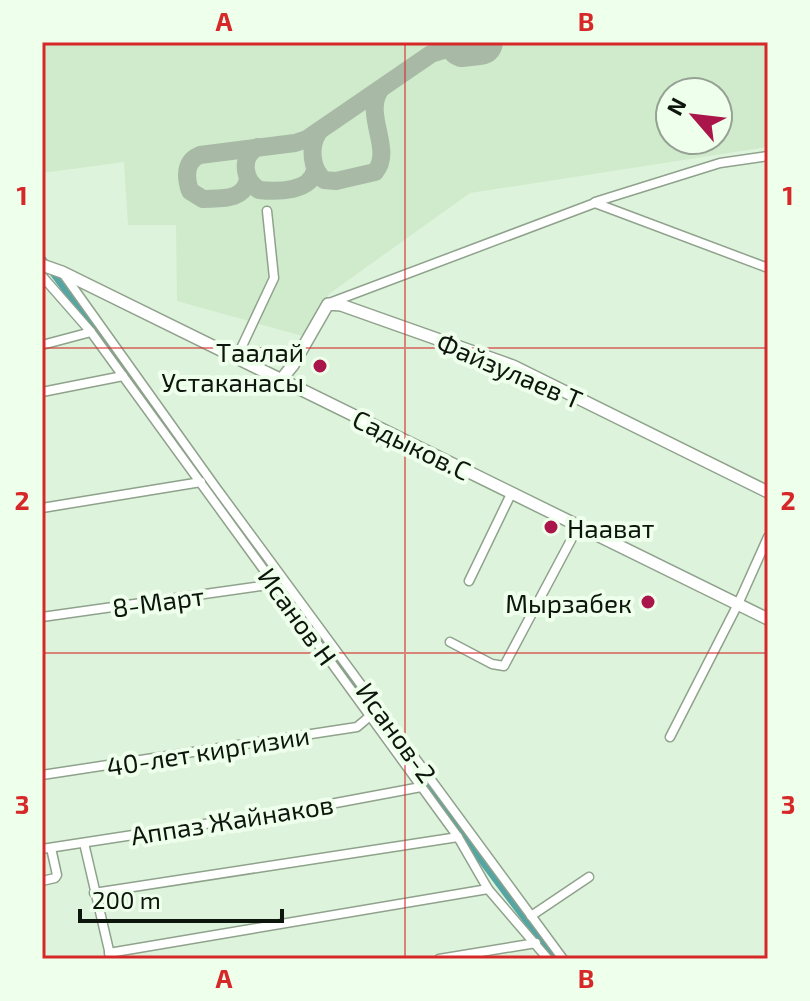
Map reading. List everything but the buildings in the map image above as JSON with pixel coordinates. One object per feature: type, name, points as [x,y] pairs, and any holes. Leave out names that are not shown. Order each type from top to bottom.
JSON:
[{"type":"main road","name":"Садыков.С","points":[[42,265],[59,270],[768,619]]},
{"type":"main road","points":[[280,381],[293,365],[328,304]]},
{"type":"main road","name":"Файзулаев Т","points":[[328,304],[341,305],[513,366],[768,492]]},
{"type":"street","points":[[328,304],[595,203],[720,163],[768,156]]},
{"type":"street","points":[[595,203],[768,268]]},
{"type":"street","points":[[236,359],[274,278],[267,211]]},
{"type":"street","name":"Исанов-2","points":[[59,270],[563,959]]},
{"type":"street","name":"Исанов Н","points":[[42,276],[91,332],[201,482],[458,837],[488,889],[548,959]]},
{"type":"street","points":[[42,345],[91,332]]},
{"type":"street","points":[[42,392],[123,376]]},
{"type":"street","points":[[42,508],[201,482]]},
{"type":"street","points":[[469,581],[512,492]]},
{"type":"street","points":[[450,642],[492,664],[504,666],[579,525]]},
{"type":"street","points":[[670,737],[738,604],[768,537]]},
{"type":"street","name":"8-Март","points":[[42,617],[275,584]]},
{"type":"street","name":"40-лет киргизии","points":[[42,775],[357,727],[370,716]]},
{"type":"street","name":"Аппаз Жайнаков","points":[[47,848],[309,808],[421,787]]},
{"type":"street","name":"Аппаз Жайнаков","points":[[94,893],[458,837]]},
{"type":"street","points":[[84,843],[110,956],[488,889]]},
{"type":"street","points":[[42,881],[57,875],[47,848]]},
{"type":"street","points":[[531,916],[589,877]]},
{"type":"street","points":[[439,959],[536,943]]},
{"type":"shaded area","points":[[42,42],[768,42],[768,147],[734,152],[734,76],[654,76],[654,156],[710,156],[470,193],[329,294],[306,337],[177,301],[176,225],[128,225],[124,162],[42,173]]},
{"type":"waterway","points":[[42,258],[555,959]]},
{"type":"taxiway","points":[[248,179],[237,195],[203,199],[190,191],[187,180],[191,161],[200,155],[307,139],[431,54],[463,44]]},
{"type":"taxiway","points":[[318,133],[313,145],[313,158],[316,170],[324,180],[336,181],[375,172],[381,153],[375,110],[380,90]]},
{"type":"taxiway","points":[[258,147],[248,156],[246,168],[250,180],[259,190],[300,187],[307,183],[315,170]]},
{"type":"runway","points":[[463,44],[480,42]]},
{"type":"place","name":"Таалай Устаканасы","points":[[320,366]]},
{"type":"place","name":"Наават","points":[[551,527]]},
{"type":"place","name":"Мырзабек","points":[[648,602]]}]
